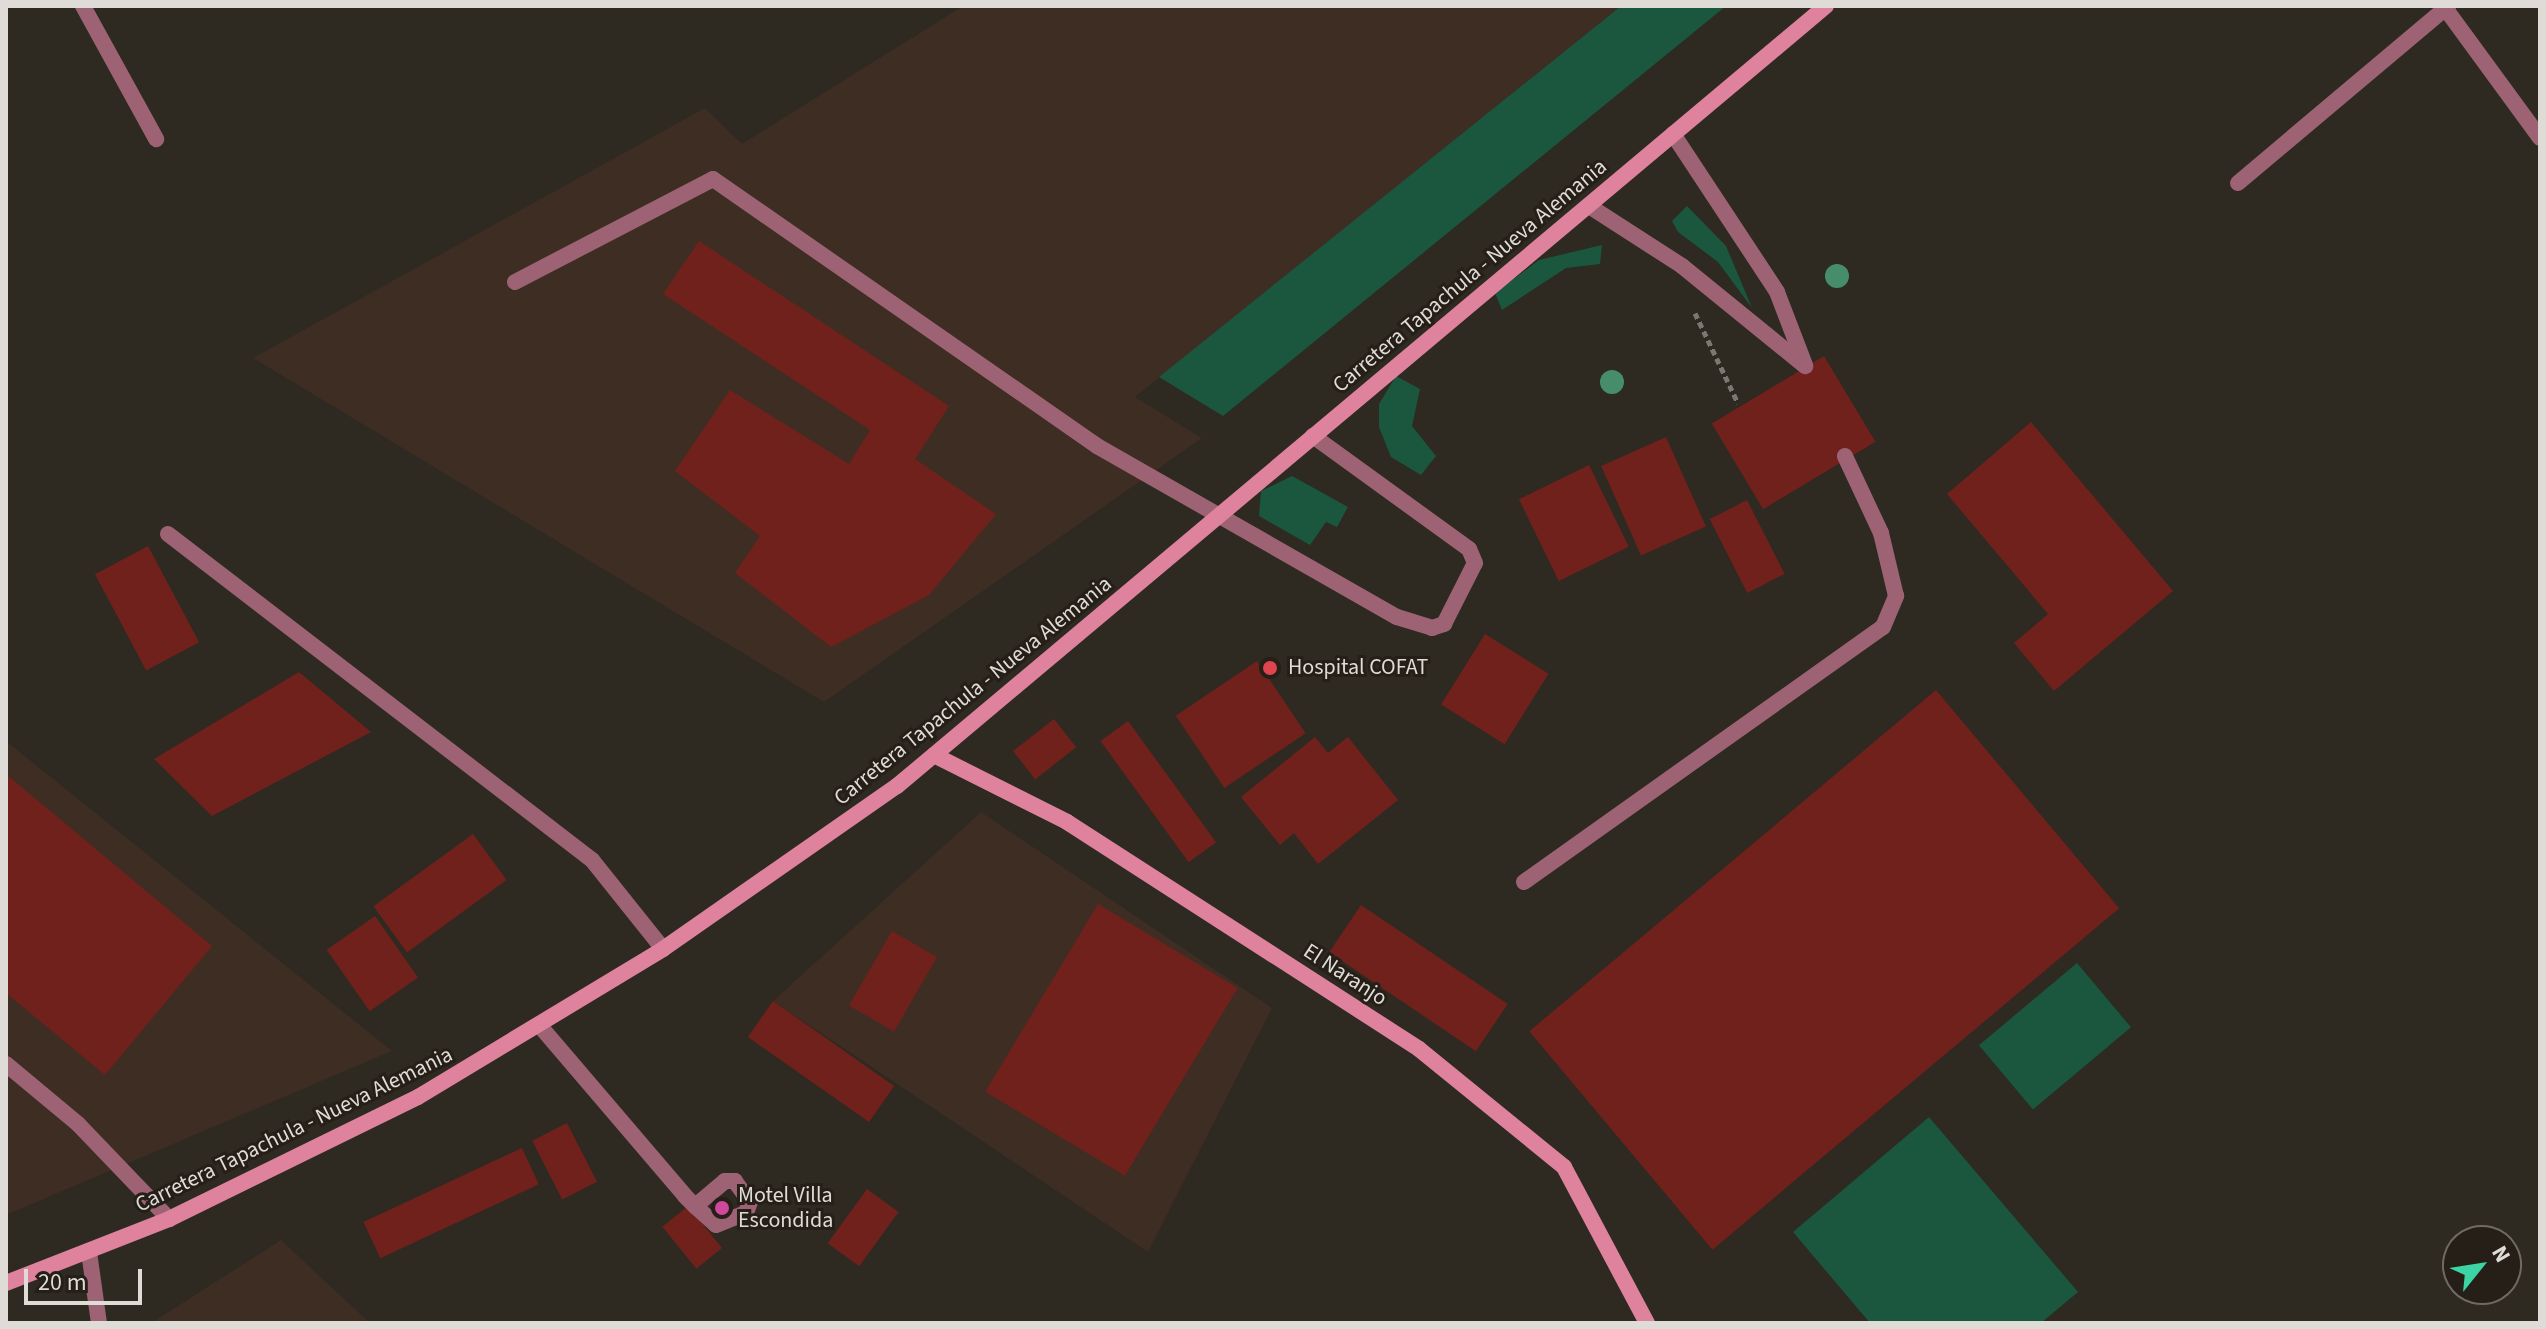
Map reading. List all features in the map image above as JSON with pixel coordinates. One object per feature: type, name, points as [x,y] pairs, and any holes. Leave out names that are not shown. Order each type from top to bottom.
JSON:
[{"type":"main road","name":"Carretera Tapachula - Nueva Alemania","points":[[6,1283],[169,1219],[418,1097],[663,949],[934,755],[1225,515],[1313,436],[1826,6]]},
{"type":"main road","name":"El Naranjo","points":[[934,755],[1067,822],[1419,1049],[1564,1167],[1647,1323]]},
{"type":"street","points":[[83,6],[156,139]]},
{"type":"street","points":[[2238,183],[2446,7],[2540,138]]},
{"type":"street","points":[[1589,206],[1682,266],[1805,366],[1777,292],[1673,134]]},
{"type":"street","points":[[515,282],[713,179],[1097,446],[1225,515],[1397,617],[1432,628],[1444,624],[1475,563],[1469,549],[1313,436]]},
{"type":"street","points":[[1524,882],[1883,627],[1896,596],[1881,533],[1845,456]]},
{"type":"street","points":[[168,534],[592,860],[663,949]]},
{"type":"street","points":[[540,1026],[695,1206]]},
{"type":"street","points":[[6,1064],[78,1124],[169,1219]]},
{"type":"street","points":[[89,1252],[99,1323]]},
{"type":"path","points":[[1682,266],[1698,325],[1738,403]]},
{"type":"shaded area","points":[[963,6],[1621,6],[1135,397],[1202,438],[824,702],[253,358],[705,108],[742,144]]},
{"type":"shaded area","points":[[6,741],[392,1051],[6,1215]]},
{"type":"shaded area","points":[[981,812],[1272,1008],[1148,1252],[773,1001]]},
{"type":"shaded area","points":[[281,1240],[370,1323],[151,1323]]},
{"type":"green space","points":[[1621,6],[1726,6],[1223,416],[1159,377]]},
{"type":"green space","points":[[1687,206],[1726,246],[1752,308],[1718,262],[1678,232],[1672,221]]},
{"type":"green space","points":[[1602,245],[1600,264],[1566,268],[1502,310],[1495,293],[1539,260]]},
{"type":"green space","points":[[1396,376],[1420,389],[1412,426],[1436,456],[1421,475],[1391,457],[1379,427],[1379,404]]},
{"type":"green space","points":[[1292,476],[1348,507],[1337,527],[1326,522],[1310,545],[1259,516],[1261,491]]},
{"type":"green space","points":[[2077,963],[2131,1027],[2033,1110],[1979,1045]]},
{"type":"green space","points":[[1929,1117],[2078,1292],[2041,1323],[1870,1323],[1793,1232]]},
{"type":"building","points":[[699,241],[949,406],[915,459],[996,514],[929,595],[831,647],[735,573],[760,536],[675,471],[730,390],[849,464],[870,430],[663,294]]},
{"type":"building","points":[[1824,356],[1876,442],[1763,509],[1712,423]]},
{"type":"building","points":[[2031,422],[2173,591],[2054,691],[2014,643],[2048,614],[1947,494]]},
{"type":"building","points":[[1666,437],[1706,527],[1641,555],[1601,466]]},
{"type":"building","points":[[1589,465],[1629,547],[1559,581],[1519,499]]},
{"type":"building","points":[[1747,500],[1785,574],[1747,593],[1710,519]]},
{"type":"building","points":[[148,546],[199,642],[146,670],[95,574]]},
{"type":"building","points":[[1485,634],[1549,674],[1505,744],[1441,704]]},
{"type":"building","points":[[1257,661],[1306,733],[1224,788],[1176,716]]},
{"type":"building","points":[[299,672],[371,732],[212,816],[154,759]]},
{"type":"building","points":[[1936,690],[2119,908],[1712,1250],[1529,1031]]},
{"type":"building","points":[[1054,719],[1076,747],[1035,779],[1013,751]]},
{"type":"building","points":[[1128,721],[1216,842],[1189,862],[1100,741]]},
{"type":"building","points":[[1315,737],[1328,753],[1348,737],[1398,800],[1318,864],[1294,833],[1280,845],[1241,797]]},
{"type":"building","points":[[6,774],[212,946],[105,1075],[6,993]]},
{"type":"building","points":[[473,834],[507,880],[407,952],[373,906]]},
{"type":"building","points":[[1098,904],[1238,988],[1125,1176],[985,1092]]},
{"type":"building","points":[[1361,905],[1508,1004],[1476,1051],[1329,952]]},
{"type":"building","points":[[375,916],[418,977],[370,1011],[327,950]]},
{"type":"building","points":[[892,931],[937,957],[894,1031],[849,1005]]},
{"type":"building","points":[[773,1001],[894,1086],[869,1122],[748,1037]]},
{"type":"building","points":[[567,1123],[597,1182],[562,1200],[532,1141]]},
{"type":"building","points":[[522,1148],[539,1184],[380,1258],[363,1222]]},
{"type":"building","points":[[867,1189],[899,1212],[859,1266],[828,1243]]},
{"type":"building","points":[[688,1206],[722,1248],[696,1269],[662,1227]]},
{"type":"place","name":"Hospital COFAT","points":[[1270,668]]},
{"type":"place","name":"Motel Villa Escondida","points":[[722,1208]]}]
